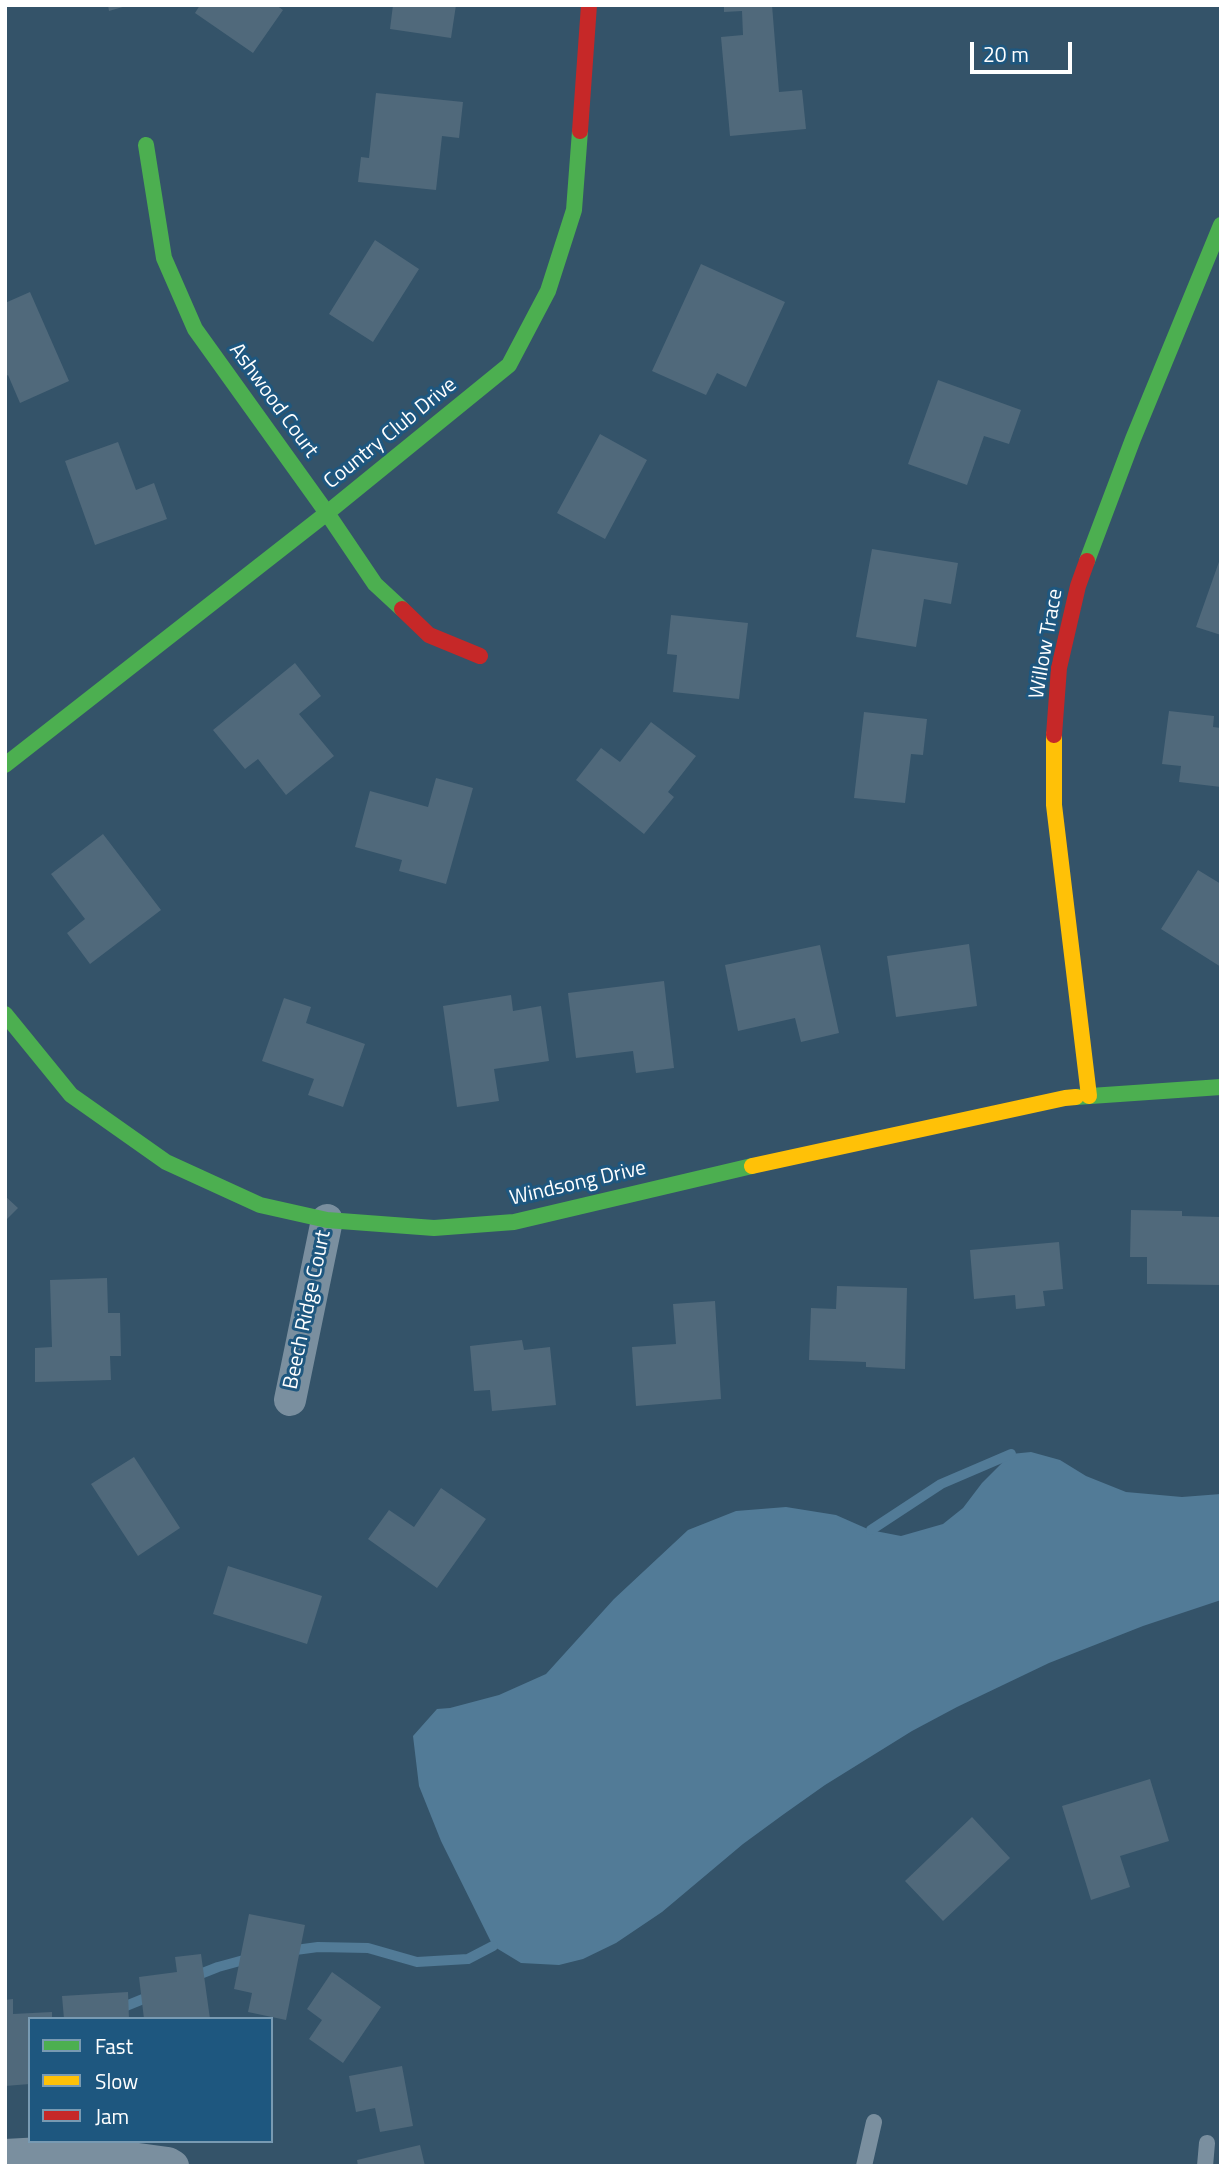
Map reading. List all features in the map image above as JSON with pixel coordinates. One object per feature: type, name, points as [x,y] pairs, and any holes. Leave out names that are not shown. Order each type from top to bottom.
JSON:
[{"type":"street","name":"Country Club Drive","points":[[5,765],[327,513],[509,365],[548,291],[574,210],[589,5]]},
{"type":"street","name":"Ashwood Court","points":[[146,145],[164,258],[195,329],[375,584],[429,635],[480,656]]},
{"type":"street","name":"Willow Trace","points":[[1089,1096],[1055,804],[1054,736],[1059,668],[1078,586],[1133,439],[1221,225]]},
{"type":"street","name":"Windsong Drive","points":[[5,1014],[71,1095],[166,1162],[260,1205],[327,1220],[435,1227],[514,1222],[708,1175],[1065,1098],[1221,1087]]},
{"type":"street","name":"Beech Ridge Court","points":[[290,1400],[327,1220]]},
{"type":"street","points":[[5,2155],[80,2151],[173,2166]]},
{"type":"lane","points":[[864,2166],[874,2122]]},
{"type":"lane","points":[[1205,2166],[1207,2144]]},
{"type":"water","points":[[1031,1452],[1060,1460],[1086,1476],[1126,1492],[1182,1497],[1221,1494],[1221,1600],[1143,1626],[1049,1663],[912,1731],[784,1814],[743,1844],[662,1912],[616,1943],[583,1959],[559,1965],[521,1963],[493,1946],[441,1841],[419,1786],[413,1736],[437,1709],[499,1695],[546,1674],[614,1599],[688,1530],[736,1511],[786,1507],[836,1515],[870,1530],[901,1536],[943,1524],[963,1508],[982,1483],[1011,1454]]},
{"type":"building","points":[[108,5],[126,5],[126,6],[109,11]]},
{"type":"building","points":[[200,5],[276,5],[283,10],[253,53],[195,13]]},
{"type":"building","points":[[393,5],[456,5],[451,38],[390,29]]},
{"type":"building","points":[[724,5],[772,5],[779,92],[802,90],[806,129],[730,136],[721,37],[743,35],[742,11],[724,12]]},
{"type":"building","points":[[376,93],[463,102],[459,138],[442,136],[436,190],[358,182],[361,157],[369,158]]},
{"type":"building","points":[[375,240],[419,269],[373,342],[329,314]]},
{"type":"building","points":[[701,264],[785,302],[746,387],[717,373],[706,395],[652,371]]},
{"type":"building","points":[[30,292],[69,381],[20,403],[8,375],[5,377],[5,303]]},
{"type":"building","points":[[938,380],[1021,410],[1009,444],[984,436],[967,485],[908,464]]},
{"type":"building","points":[[600,434],[647,460],[605,539],[557,513]]},
{"type":"building","points":[[118,442],[136,490],[154,483],[167,519],[95,545],[65,461]]},
{"type":"building","points":[[872,549],[958,563],[951,604],[924,599],[916,647],[856,637]]},
{"type":"building","points":[[1221,559],[1221,635],[1196,627]]},
{"type":"building","points":[[671,615],[748,623],[739,699],[673,692],[677,655],[667,654]]},
{"type":"building","points":[[295,663],[321,696],[299,714],[334,756],[286,795],[258,759],[245,769],[213,730]]},
{"type":"building","points":[[1169,711],[1214,716],[1213,727],[1221,728],[1221,787],[1179,782],[1181,766],[1162,764]]},
{"type":"building","points":[[864,712],[927,719],[923,755],[911,754],[905,803],[854,798]]},
{"type":"building","points":[[651,722],[696,756],[668,792],[674,797],[644,834],[576,780],[601,748],[620,762]]},
{"type":"building","points":[[436,778],[473,788],[446,884],[399,871],[402,860],[355,847],[370,791],[428,807]]},
{"type":"building","points":[[103,834],[161,910],[90,964],[67,933],[85,919],[51,874]]},
{"type":"building","points":[[1198,870],[1221,884],[1221,967],[1161,929]]},
{"type":"building","points":[[969,944],[977,1006],[896,1017],[887,956]]},
{"type":"building","points":[[820,945],[839,1033],[801,1042],[795,1018],[738,1031],[725,965]]},
{"type":"building","points":[[664,981],[674,1068],[636,1073],[633,1051],[576,1058],[568,993]]},
{"type":"building","points":[[511,995],[513,1011],[541,1006],[549,1061],[494,1069],[499,1101],[457,1107],[443,1006]]},
{"type":"building","points":[[284,998],[311,1007],[306,1023],[365,1044],[343,1107],[308,1095],[314,1079],[262,1061]]},
{"type":"building","points":[[5,1196],[18,1208],[5,1221]]},
{"type":"building","points":[[1131,1210],[1182,1211],[1182,1216],[1220,1217],[1219,1285],[1147,1284],[1147,1257],[1130,1257]]},
{"type":"building","points":[[1059,1242],[1063,1289],[1043,1291],[1045,1306],[1016,1309],[1015,1295],[974,1299],[970,1250]]},
{"type":"building","points":[[107,1278],[108,1313],[120,1313],[121,1356],[110,1356],[111,1380],[35,1382],[35,1348],[52,1347],[50,1280]]},
{"type":"building","points":[[837,1286],[907,1288],[905,1369],[866,1367],[866,1362],[809,1360],[811,1308],[836,1309]]},
{"type":"building","points":[[715,1301],[721,1399],[636,1406],[632,1347],[676,1344],[673,1304]]},
{"type":"building","points":[[522,1340],[524,1350],[550,1347],[556,1405],[492,1411],[490,1390],[474,1391],[470,1346]]},
{"type":"building","points":[[134,1457],[180,1528],[138,1556],[91,1484]]},
{"type":"building","points":[[441,1488],[486,1519],[437,1588],[368,1539],[389,1510],[414,1527]]},
{"type":"building","points":[[228,1566],[322,1596],[307,1644],[213,1614]]},
{"type":"building","points":[[1150,1779],[1169,1841],[1120,1856],[1130,1887],[1091,1900],[1062,1806]]},
{"type":"building","points":[[972,1817],[1010,1858],[943,1921],[905,1881]]},
{"type":"building","points":[[249,1914],[305,1925],[286,2020],[248,2012],[252,1993],[234,1989]]},
{"type":"building","points":[[201,1954],[210,2017],[144,2017],[139,1977],[177,1972],[175,1957]]},
{"type":"building","points":[[332,1972],[381,2007],[343,2063],[309,2039],[322,2020],[307,2009]]},
{"type":"building","points":[[128,1992],[129,2017],[64,2017],[62,1996]]},
{"type":"building","points":[[13,1999],[13,2014],[52,2012],[52,2017],[28,2017],[28,2084],[5,2086],[5,2000]]},
{"type":"building","points":[[402,2066],[413,2126],[380,2132],[375,2108],[356,2112],[349,2076]]},
{"type":"building","points":[[420,2145],[425,2166],[358,2166],[357,2160]]},
{"type":"waterway","points":[[871,1530],[941,1484],[1011,1454]]},
{"type":"waterway","points":[[288,1951],[318,1947],[368,1948],[417,1962],[468,1959],[493,1946]]},
{"type":"waterway","points":[[190,1978],[251,1958]]},
{"type":"waterway","points":[[116,2010],[153,1995]]},
{"type":"traffic: fast","points":[[5,765],[327,513],[509,365],[548,291],[574,210],[580,131]]},
{"type":"traffic: fast","points":[[146,145],[164,258],[195,329],[375,584],[402,609]]},
{"type":"traffic: fast","points":[[1087,561],[1133,439],[1221,225]]},
{"type":"traffic: fast","points":[[5,1014],[71,1095],[166,1162],[260,1205],[327,1220],[434,1228],[514,1222],[752,1166]]},
{"type":"traffic: fast","points":[[1076,1097],[1221,1087]]},
{"type":"traffic: slow","points":[[1054,735],[1054,805],[1089,1096]]},
{"type":"traffic: slow","points":[[752,1166],[1076,1097]]},
{"type":"traffic: jam","points":[[580,131],[589,5]]},
{"type":"traffic: jam","points":[[1054,735],[1059,668],[1078,586],[1087,561]]},
{"type":"traffic: jam","points":[[402,609],[429,635],[480,656]]}]
